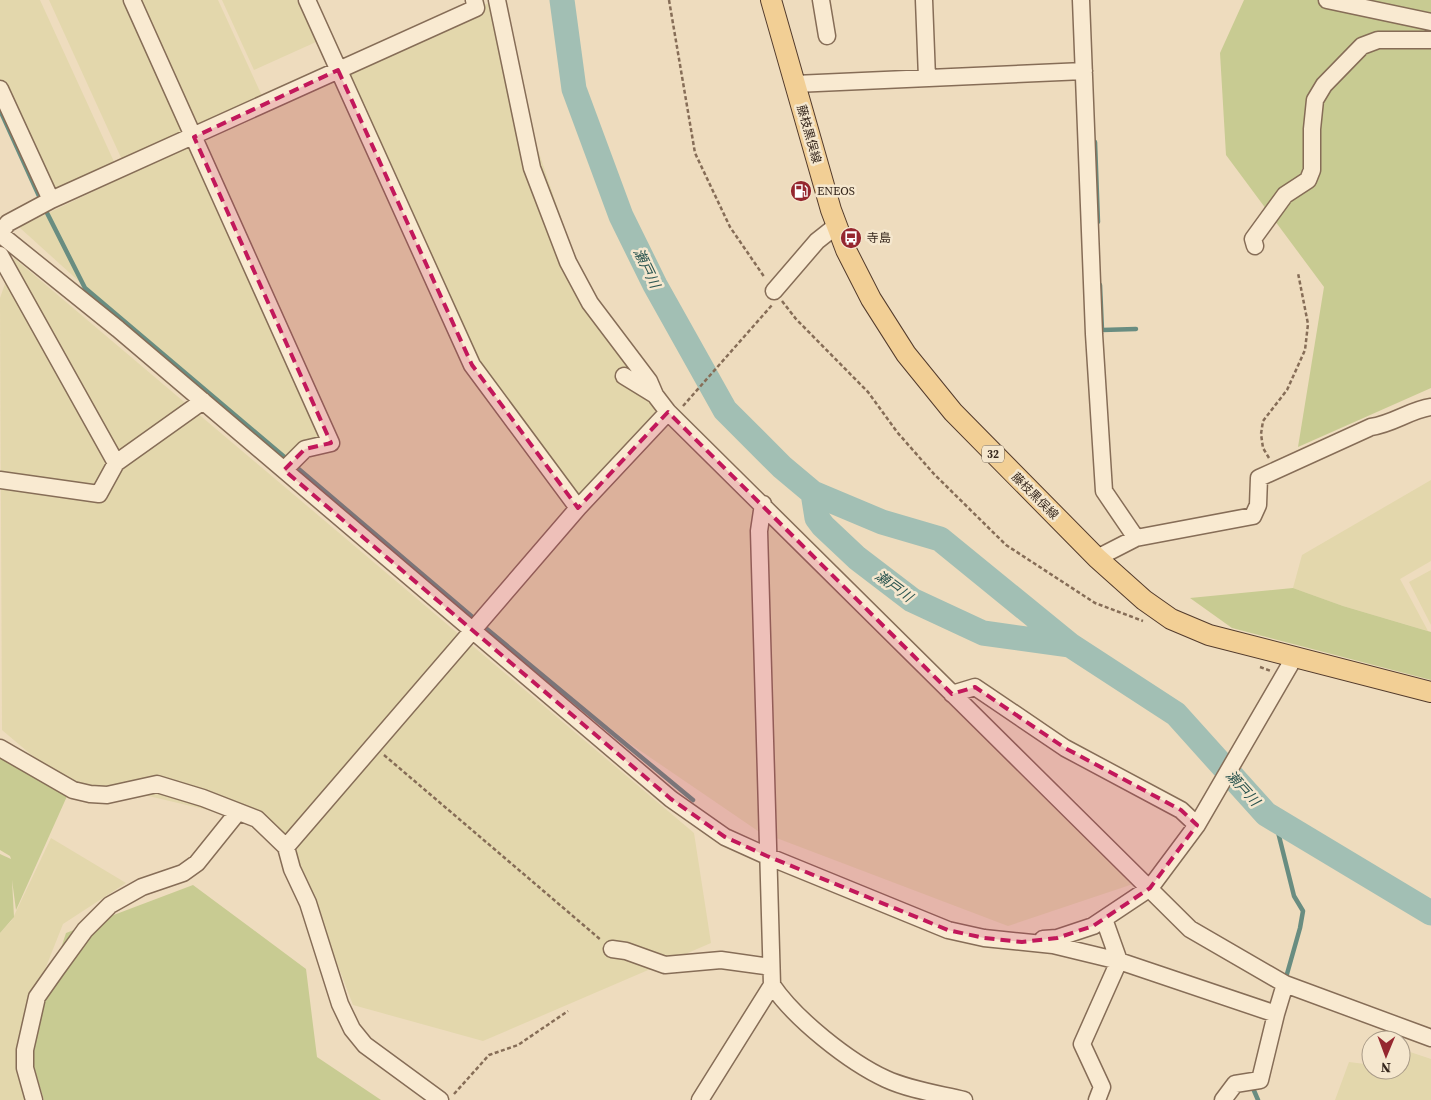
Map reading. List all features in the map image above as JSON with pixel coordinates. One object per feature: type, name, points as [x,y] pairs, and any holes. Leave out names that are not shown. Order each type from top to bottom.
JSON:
[{"type":"main road","name":"藤枝黒俣線","points":[[771,0],[836,226],[871,299],[906,354],[953,412],[1097,558],[1144,600],[1171,619],[1209,635],[1431,692]]},
{"type":"street","points":[[132,0],[331,443],[305,449],[284,470]]},
{"type":"street","points":[[307,0],[472,365],[578,508]]},
{"type":"street","points":[[474,0],[476,8],[51,200],[8,223],[0,234],[66,286],[203,401],[671,799],[725,837],[948,930],[984,938],[1053,945],[1119,961],[1276,1014]]},
{"type":"street","points":[[497,0],[532,168],[568,262],[590,303],[650,381],[655,395]]},
{"type":"street","points":[[821,0],[827,36]]},
{"type":"street","points":[[924,0],[927,78]]},
{"type":"street","points":[[1081,0],[1094,334],[1104,491],[1136,538]]},
{"type":"street","points":[[1327,0],[1431,22]]},
{"type":"street","points":[[1255,246],[1252,239],[1285,196],[1308,180],[1312,170],[1312,129],[1315,100],[1324,84],[1362,46],[1378,40],[1431,40]]},
{"type":"street","points":[[795,84],[1084,71]]},
{"type":"street","points":[[0,90],[51,200]]},
{"type":"street","points":[[776,294],[817,241],[836,226]]},
{"type":"street","points":[[0,255],[116,463]]},
{"type":"street","points":[[624,376],[655,395],[674,411],[763,504],[952,694],[1190,929],[1285,984],[1431,1038]]},
{"type":"street","points":[[0,480],[99,494],[116,463],[203,401]]},
{"type":"street","points":[[1097,558],[1136,538],[1253,516],[1258,505],[1259,478],[1371,427],[1387,425],[1420,409],[1431,407]]},
{"type":"street","points":[[286,847],[375,747],[472,630],[578,508],[674,411]]},
{"type":"street","points":[[763,504],[759,531],[772,985],[783,1002],[846,1056],[887,1080],[964,1100]]},
{"type":"street","points":[[1022,942],[1057,938],[1104,919],[1150,888],[1197,825],[1294,658]]},
{"type":"street","points":[[952,694],[976,687],[1065,748],[1181,810],[1197,825]]},
{"type":"street","points":[[0,748],[73,790],[107,795],[157,784],[203,798],[257,819],[286,847],[292,869],[308,903],[340,1004],[352,1028],[364,1045],[446,1098]]},
{"type":"street","points":[[34,1100],[25,1068],[25,1050],[38,997],[56,970],[85,930],[110,905],[142,887],[183,873],[197,863],[238,812]]},
{"type":"street","points":[[1097,1100],[1102,1087],[1082,1044],[1119,961],[1104,919]]},
{"type":"street","points":[[612,949],[626,951],[665,965],[721,960],[770,967]]},
{"type":"street","points":[[1223,1100],[1235,1084],[1260,1080],[1285,984]]},
{"type":"street","points":[[700,1100],[772,985]]},
{"type":"path","points":[[669,0],[695,153],[730,227],[776,294],[796,319],[868,392],[896,432],[1006,545],[1095,603]]},
{"type":"path","points":[[1276,470],[1263,448],[1261,434],[1263,421],[1287,390],[1305,350],[1308,324],[1298,273]]},
{"type":"path","points":[[674,411],[776,294]]},
{"type":"path","points":[[375,747],[612,949]]},
{"type":"path","points":[[446,1098],[489,1055],[518,1045],[568,1011]]},
{"type":"highlighted area","points":[[338,70],[472,365],[578,508],[668,412],[952,694],[975,687],[1065,748],[1181,810],[1197,825],[1150,888],[1093,926],[1057,938],[1022,942],[984,938],[948,930],[767,856],[725,837],[671,799],[284,470],[305,449],[331,443],[194,137]]},
{"type":"shaded area","points":[[0,0],[40,0],[116,166],[52,195],[0,80]]},
{"type":"shaded area","points":[[49,0],[126,0],[187,133],[123,162]]},
{"type":"shaded area","points":[[136,0],[218,0],[263,98],[196,128]]},
{"type":"shaded area","points":[[222,0],[297,0],[316,42],[254,70]]},
{"type":"shaded area","points":[[488,3],[590,303],[721,463],[864,616],[1133,884],[1008,926],[758,831],[629,743],[334,512],[19,227]]},
{"type":"shaded area","points":[[14,258],[694,833],[711,943],[483,1041],[353,1005],[297,859],[276,826],[110,787],[73,790],[2,730],[0,298]]},
{"type":"shaded area","points":[[1431,480],[1431,561],[1400,579],[1428,631],[1343,606],[1293,588],[1302,555]]},
{"type":"shaded area","points":[[1431,570],[1431,625],[1409,582]]},
{"type":"shaded area","points":[[51,838],[126,883],[63,924],[44,972],[24,1040],[43,1100],[0,1100],[0,933],[12,920]]},
{"type":"shaded area","points":[[1411,1052],[1431,1059],[1431,1100],[1335,1100],[1349,1062],[1361,1064],[1361,1080],[1411,1080]]},
{"type":"green space","points":[[1244,0],[1431,0],[1431,388],[1298,447],[1324,287],[1226,155],[1220,53]]},
{"type":"green space","points":[[1293,588],[1343,606],[1431,632],[1431,680],[1232,628],[1190,598]]},
{"type":"green space","points":[[0,755],[68,794],[16,910],[12,880],[14,917],[0,933],[0,854],[11,859],[10,856],[0,850]]},
{"type":"green space","points":[[193,885],[306,969],[317,1057],[381,1100],[44,1100],[28,1048],[66,933]]},
{"type":"waterway","name":"瀬戸川","points":[[562,0],[574,89],[621,216],[655,285],[725,410],[782,467],[813,493],[882,522],[940,539],[1070,645],[1176,714],[1266,814],[1431,913]]},
{"type":"waterway","points":[[0,110],[44,207],[85,288],[288,460]]},
{"type":"waterway","points":[[1095,142],[1098,222]]},
{"type":"waterway","points":[[1100,285],[1102,330],[1136,329]]},
{"type":"waterway","points":[[294,465],[476,620]]},
{"type":"waterway","name":"瀬戸川","points":[[813,493],[817,518],[823,526],[857,558],[912,600],[983,633],[1070,645]]},
{"type":"waterway","points":[[482,625],[693,800]]},
{"type":"waterway","points":[[1266,814],[1278,832],[1294,896],[1303,911],[1285,981]]},
{"type":"waterway","points":[[1252,1086],[1258,1100]]},
{"type":"place","name":"ENEOS","points":[[801,191]]},
{"type":"place","name":"寺島","points":[[851,238]]}]
